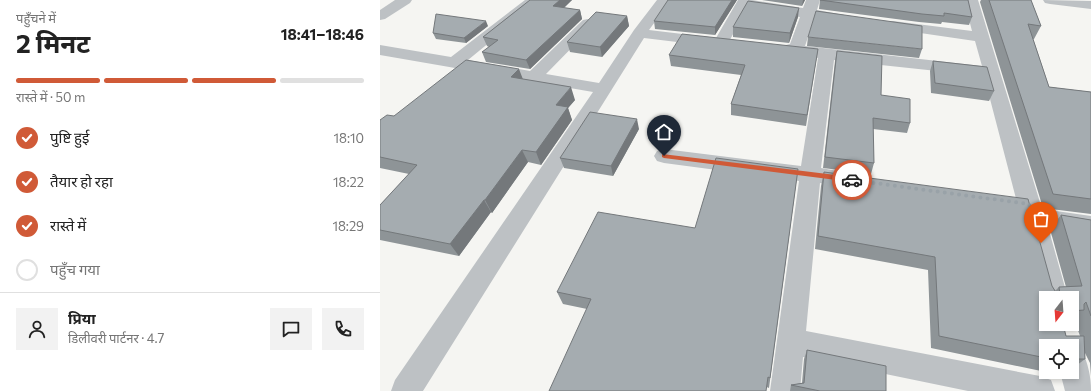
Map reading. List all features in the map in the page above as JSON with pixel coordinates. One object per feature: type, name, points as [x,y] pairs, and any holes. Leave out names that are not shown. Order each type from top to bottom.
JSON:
[{"type":"street","points":[[380,16],[405,0]]},
{"type":"street","points":[[456,62],[534,0]]},
{"type":"street","points":[[406,391],[604,89],[639,33],[664,0]]},
{"type":"street","points":[[971,0],[1053,291]]},
{"type":"street","points":[[1050,0],[1091,5]]},
{"type":"street","points":[[639,33],[728,43],[744,2],[811,7],[855,20]]},
{"type":"street","points":[[796,49],[811,7]]},
{"type":"street","points":[[533,77],[590,21]]},
{"type":"street","points":[[879,23],[981,37]]},
{"type":"street","points":[[773,47],[992,72]]},
{"type":"street","points":[[380,50],[456,62],[604,89]]},
{"type":"street","points":[[786,391],[810,174],[827,54]]},
{"type":"street","points":[[664,156],[873,182]]},
{"type":"street","points":[[1006,200],[1031,210],[1091,225]]},
{"type":"street","points":[[791,341],[1040,391]]},
{"type":"street","points":[[1077,379],[1080,391]]},
{"type":"building","points":[[530,0],[560,0],[553,6],[580,10],[526,60],[482,52],[498,40],[483,37]]},
{"type":"building","points":[[668,0],[732,0],[715,27],[654,21]]},
{"type":"building","points":[[820,0],[968,0],[972,17],[944,13],[944,16],[922,14]]},
{"type":"building","points":[[989,0],[1031,0],[1041,26],[1028,24],[1049,87],[1091,92],[1091,199],[1053,194]]},
{"type":"building","points":[[748,1],[799,8],[790,33],[733,27]]},
{"type":"building","points":[[816,11],[922,26],[922,49],[808,37]]},
{"type":"building","points":[[596,12],[627,16],[600,47],[567,42]]},
{"type":"building","points":[[436,14],[486,21],[464,38],[433,33]]},
{"type":"building","points":[[682,34],[818,49],[807,115],[731,104],[745,65],[669,55]]},
{"type":"building","points":[[837,51],[882,56],[881,95],[910,99],[910,123],[873,118],[874,163],[825,157]]},
{"type":"building","points":[[466,60],[519,69],[511,77],[571,87],[556,105],[568,107],[536,152],[522,150],[450,244],[380,230],[380,205],[417,165],[380,157],[380,120],[387,115],[394,116]]},
{"type":"building","points":[[933,61],[987,67],[994,91],[935,83]]},
{"type":"building","points":[[590,112],[637,119],[611,166],[560,158]]},
{"type":"building","points":[[716,158],[798,169],[770,378],[768,377],[766,391],[549,391],[591,299],[557,292],[598,212],[695,228]]},
{"type":"building","points":[[824,172],[1028,199],[1052,286],[1055,291],[1039,291],[1039,331],[1065,331],[1066,336],[1084,336],[1085,359],[1079,359],[1079,339],[1039,339],[1039,357],[939,336],[935,257],[818,236]]},
{"type":"building","points":[[1061,215],[1091,220],[1091,316],[1086,302],[1084,304],[1084,310],[1079,310],[1079,291],[1060,291],[1059,287],[1082,286]]},
{"type":"building","points":[[807,350],[886,366],[886,391],[820,391],[791,385],[804,383]]},
{"type":"way so far","points":[[852,180],[1029,204],[1041,243]]},
{"type":"route","points":[[664,156],[852,180]]}]
